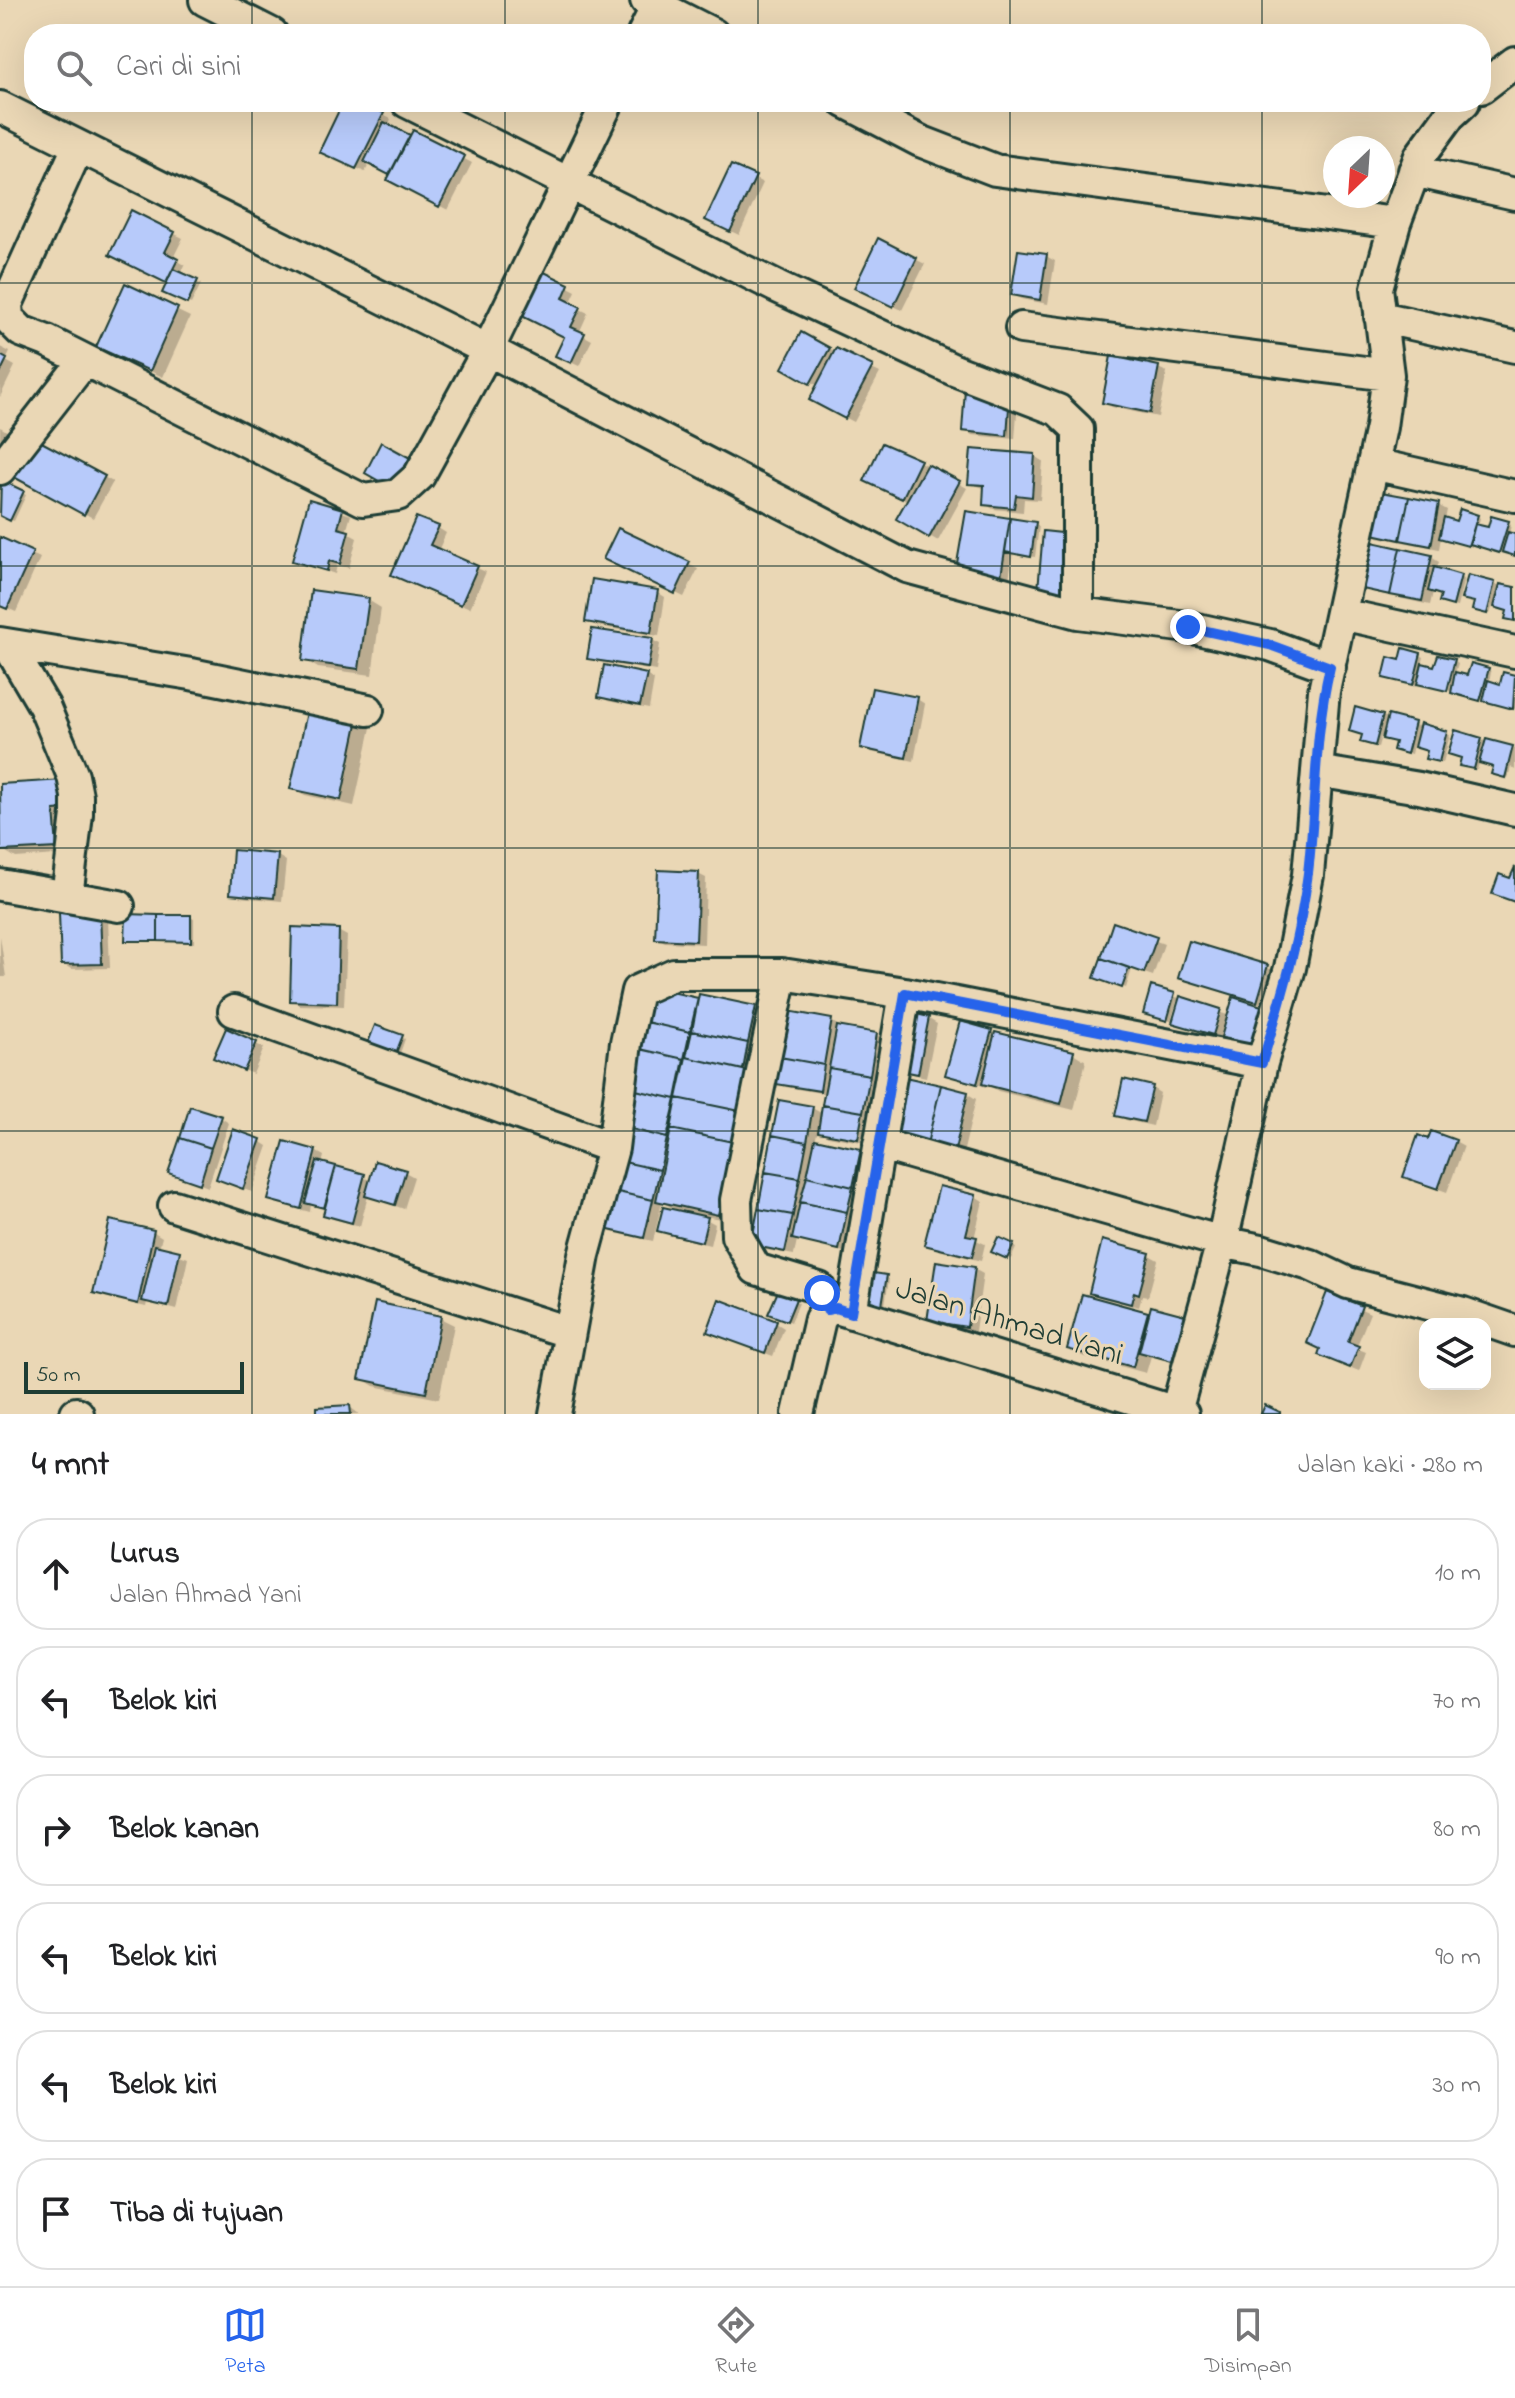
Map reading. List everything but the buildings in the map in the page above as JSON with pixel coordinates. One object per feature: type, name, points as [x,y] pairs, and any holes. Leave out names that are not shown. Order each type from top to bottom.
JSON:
[{"type":"street","points":[[205,0],[252,24]]},
{"type":"street","points":[[646,24],[652,3],[693,24]]},
{"type":"street","points":[[1491,80],[1515,62]]},
{"type":"street","points":[[0,107],[488,350],[907,567],[1078,613],[1188,627],[1270,645],[1330,667]]},
{"type":"street","points":[[427,112],[777,287],[954,370],[1058,410],[1078,429],[1078,613]]},
{"type":"street","points":[[78,147],[7,304],[8,318],[21,331],[363,500],[398,495],[419,476],[488,350],[603,112]]},
{"type":"street","points":[[864,112],[920,141],[995,170],[1395,223]]},
{"type":"street","points":[[1180,1413],[1262,1063],[1293,953],[1308,875],[1324,691],[1373,464],[1388,375],[1377,288],[1395,223],[1420,156],[1453,112]]},
{"type":"street","points":[[1414,171],[1515,194]]},
{"type":"street","points":[[1380,317],[1515,347]]},
{"type":"street","points":[[1021,328],[1388,375]]},
{"type":"street","points":[[0,469],[85,360]]},
{"type":"street","points":[[1373,464],[1515,496]]},
{"type":"street","points":[[1341,614],[1515,652]]},
{"type":"street","points":[[4,644],[191,674],[368,710]]},
{"type":"street","points":[[4,644],[44,706],[73,776],[77,814],[67,897]]},
{"type":"street","points":[[1317,771],[1419,788],[1513,815]]},
{"type":"street","points":[[0,885],[119,906]]},
{"type":"street","points":[[555,1414],[584,1255],[613,1148],[626,1043],[637,991],[674,974],[782,974],[905,993],[1262,1063]]},
{"type":"street","points":[[782,974],[736,1200],[737,1236],[756,1269],[819,1288],[826,1300],[839,1311]]},
{"type":"street","points":[[839,1311],[879,1144],[905,993]]},
{"type":"street","points":[[234,1011],[613,1148]]},
{"type":"street","points":[[879,1144],[1222,1242],[1261,1250],[1310,1265],[1348,1283],[1463,1313],[1515,1331]]},
{"type":"street","points":[[174,1206],[568,1332]]},
{"type":"street","points":[[798,1414],[820,1319],[839,1311]]},
{"type":"street","name":"Jalan Ahmad Yani","points":[[839,1311],[1180,1413]]},
{"type":"route","points":[[822,1293],[827,1310],[836,1308],[851,1313],[905,993],[1262,1063],[1290,968],[1308,875],[1324,691],[1330,667],[1270,645],[1188,627]]}]
